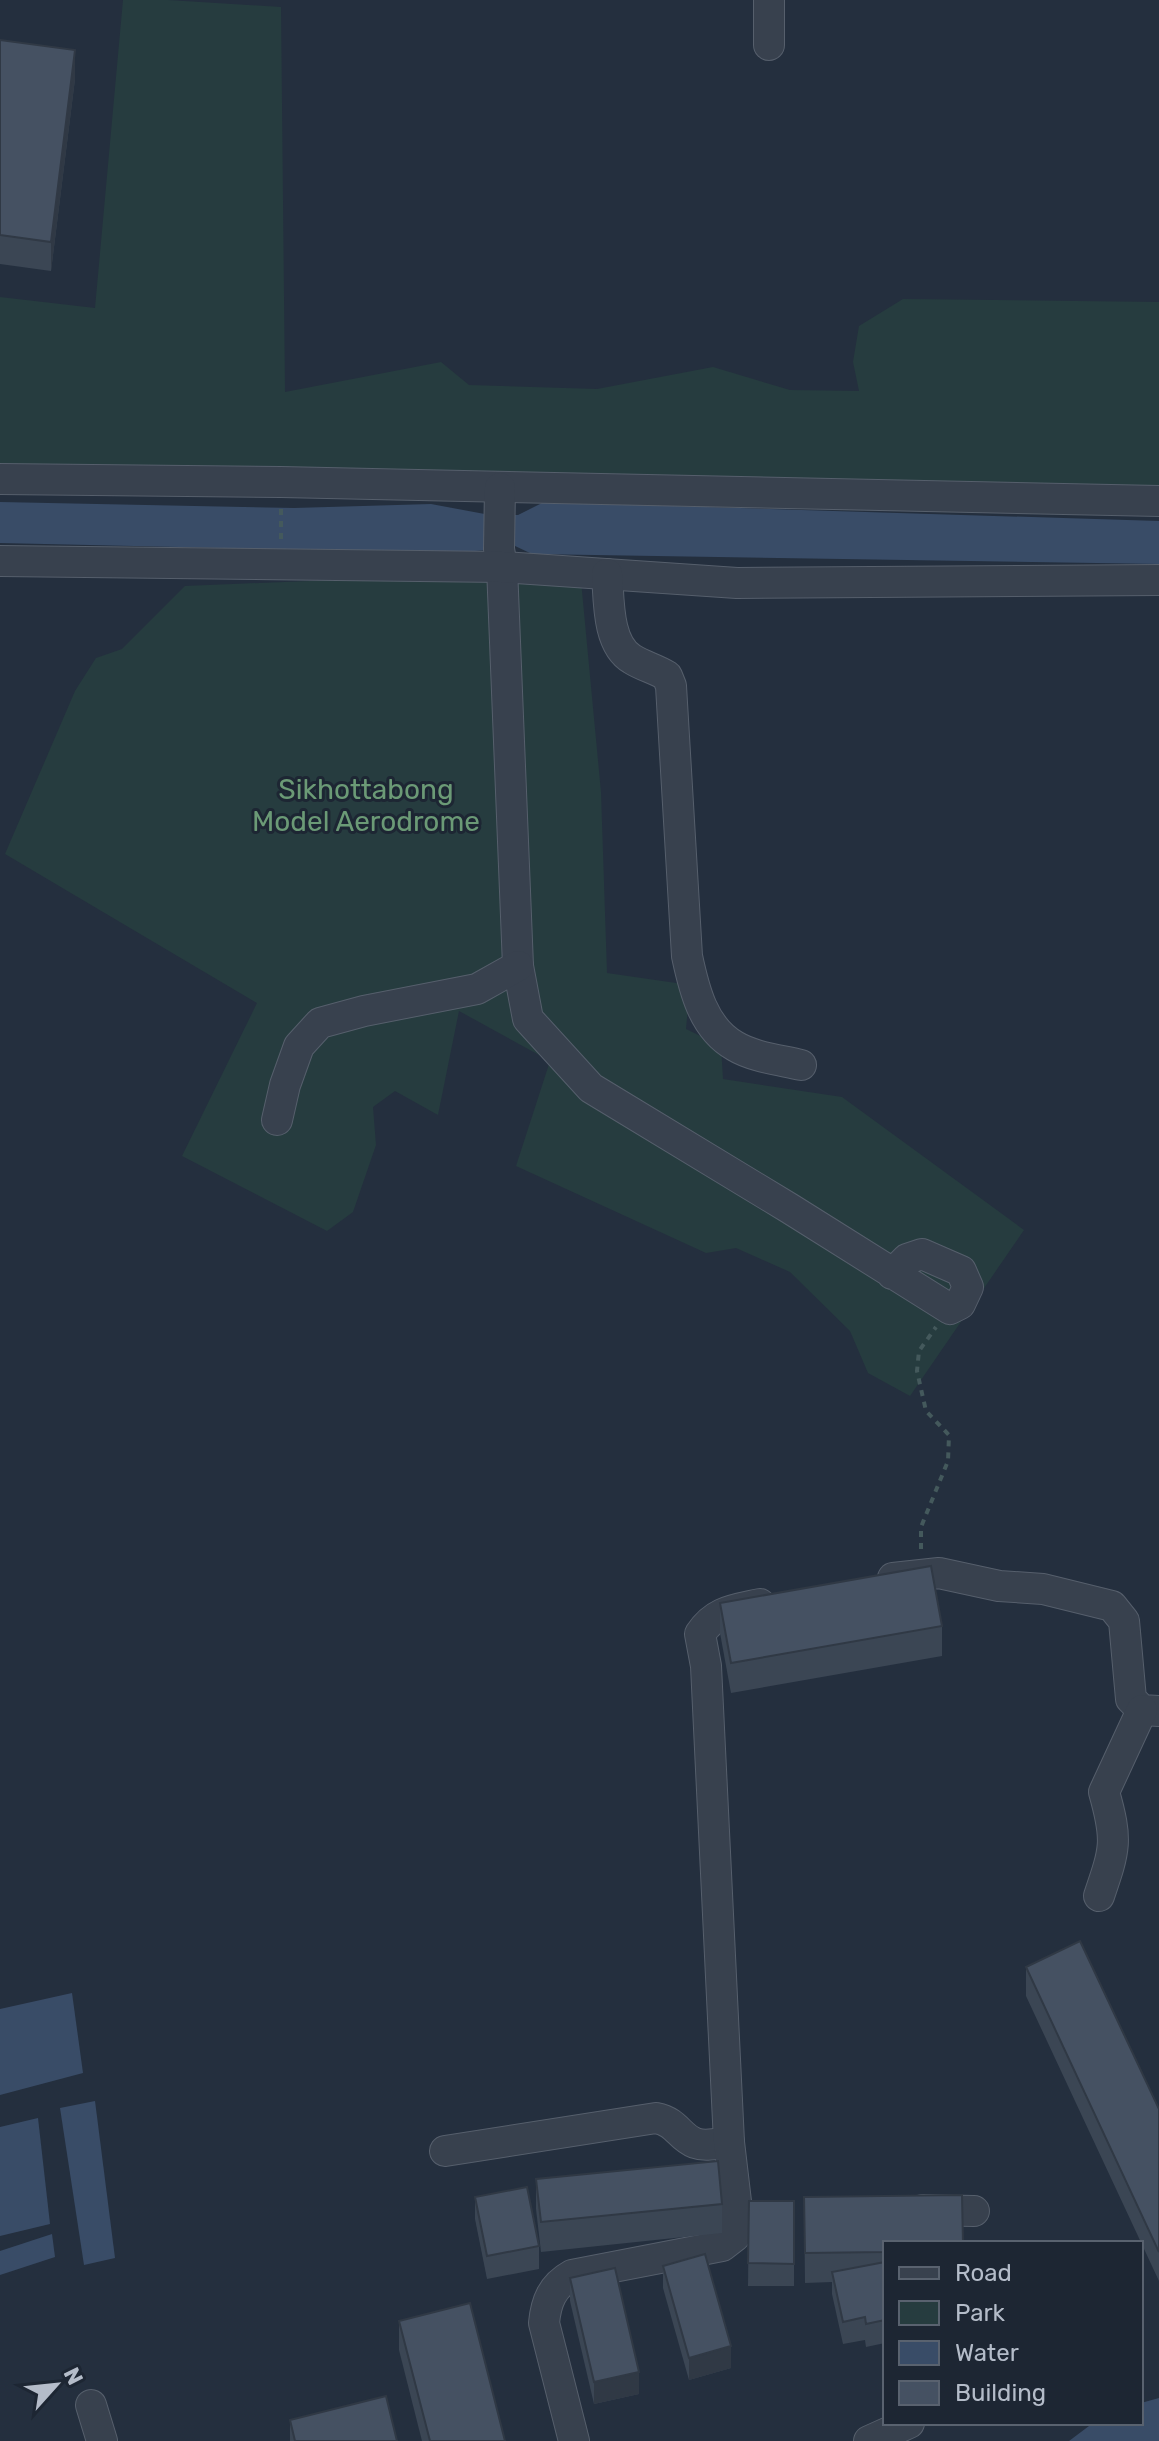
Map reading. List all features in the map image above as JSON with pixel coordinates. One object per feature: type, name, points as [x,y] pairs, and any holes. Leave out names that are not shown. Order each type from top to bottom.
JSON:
[{"type":"street","points":[[769,0],[769,45]]},
{"type":"street","points":[[0,479],[281,482],[500,497],[1159,501]]},
{"type":"street","points":[[500,497],[518,966],[528,1019],[591,1088],[950,1309]]},
{"type":"street","points":[[0,561],[500,558],[607,574],[737,583],[1159,580]]},
{"type":"street","points":[[607,574],[612,624],[619,644],[627,656],[667,676],[671,686],[687,956],[695,990],[705,1015],[737,1048],[801,1065]]},
{"type":"street","points":[[277,1120],[299,1046],[320,1023],[405,1002],[477,989],[518,966]]},
{"type":"street","points":[[861,1584],[939,1573],[999,1586],[1043,1589],[1112,1606],[1124,1621],[1131,1699],[1151,1710],[1104,1792],[1113,1821],[1115,1851],[1099,1896]]},
{"type":"street","points":[[574,2441],[544,2323],[546,2305],[554,2290],[572,2275],[722,2246],[735,2236],[737,2210],[729,2142],[706,1666],[700,1634],[710,1619],[728,1611],[790,1598]]},
{"type":"street","points":[[445,2151],[656,2118],[667,2120],[696,2144],[729,2142]]},
{"type":"street","points":[[737,2210],[769,2210]]},
{"type":"street","points":[[895,2210],[974,2211]]},
{"type":"street","points":[[91,2405],[102,2441]]},
{"type":"street","points":[[869,2441],[905,2425]]},
{"type":"path","points":[[280,548],[281,498]]},
{"type":"path","points":[[922,1575],[921,1527],[948,1461],[949,1435],[926,1411],[917,1371],[919,1351],[950,1309]]},
{"type":"green space","points":[[123,0],[281,7],[285,392],[441,362],[469,385],[597,389],[713,367],[790,390],[859,391],[853,362],[859,326],[903,299],[1159,302],[1159,488],[0,465],[0,297],[95,308]]},
{"type":"green space","name":"Sikhottabong Model Aerodrome","points":[[580,570],[601,792],[607,973],[690,985],[686,1029],[721,1046],[723,1079],[842,1097],[1024,1230],[910,1396],[868,1373],[850,1331],[790,1272],[736,1248],[706,1253],[516,1166],[550,1061],[459,1011],[438,1115],[395,1091],[373,1107],[376,1145],[353,1212],[327,1231],[182,1156],[257,1003],[5,854],[75,691],[96,658],[122,649],[185,586]]},
{"type":"water","points":[[0,502],[294,508],[431,504],[490,515],[518,515],[544,502],[1159,521],[1159,564],[532,554],[513,545],[451,553],[0,543]]},
{"type":"water","points":[[72,1993],[83,2073],[0,2095],[0,2009]]},
{"type":"water","points":[[95,2101],[115,2258],[84,2265],[60,2108]]},
{"type":"water","points":[[38,2118],[50,2224],[0,2236],[0,2127]]},
{"type":"water","points":[[52,2234],[55,2257],[0,2275],[0,2251]]},
{"type":"water","points":[[1159,2398],[1159,2441],[1069,2441],[1090,2425],[1143,2425],[1143,2402]]},
{"type":"building","points":[[0,40],[75,50],[51,242],[0,235]]},
{"type":"building","points":[[931,1566],[942,1626],[731,1663],[720,1603]]},
{"type":"building","points":[[1080,1941],[1159,2109],[1159,2252],[1026,1967]]},
{"type":"building","points":[[718,2161],[722,2204],[541,2222],[536,2179]]},
{"type":"building","points":[[527,2187],[539,2246],[487,2256],[475,2197]]},
{"type":"building","points":[[962,2195],[963,2241],[883,2241],[883,2252],[805,2253],[804,2197]]},
{"type":"building","points":[[749,2201],[794,2201],[794,2264],[748,2263]]},
{"type":"building","points":[[705,2254],[731,2346],[689,2358],[663,2266]]},
{"type":"building","points":[[883,2262],[883,2320],[866,2324],[865,2317],[843,2322],[832,2272]]},
{"type":"building","points":[[615,2268],[639,2372],[594,2382],[570,2278]]},
{"type":"building","points":[[470,2303],[505,2441],[430,2441],[399,2321]]},
{"type":"building","points":[[386,2396],[397,2441],[295,2441],[290,2420]]}]
